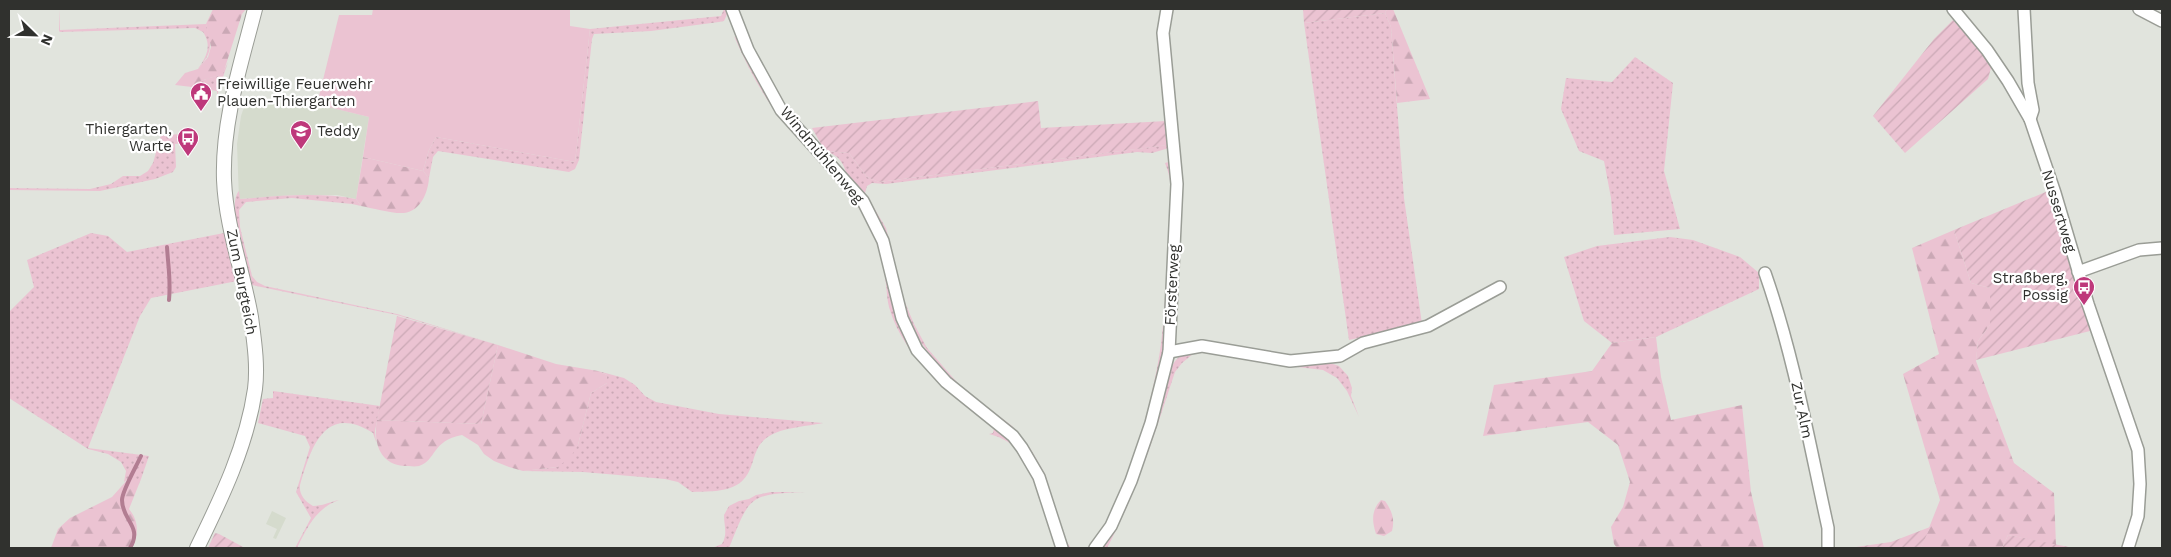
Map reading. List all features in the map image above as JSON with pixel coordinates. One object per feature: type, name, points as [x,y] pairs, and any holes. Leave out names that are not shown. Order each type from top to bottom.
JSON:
[{"type":"street","name":"Zum Burgteich","points":[[197,548],[236,464],[248,424],[255,388],[256,363],[251,317],[233,242],[224,179],[230,110],[255,9]]},
{"type":"street","name":"Windmühlenweg","points":[[732,9],[748,50],[782,110],[863,201],[883,241],[902,318],[917,350],[946,382],[1013,436],[1022,448],[1039,477],[1062,548]]},
{"type":"street","name":"Försterweg","points":[[1095,548],[1111,526],[1131,480],[1152,423],[1169,352],[1177,184],[1163,33],[1167,9]]},
{"type":"street","name":"Nussertweg","points":[[1953,9],[2003,73],[2030,119],[2055,193],[2078,272],[2138,450],[2140,484],[2138,516],[2128,548]]},
{"type":"street","points":[[2024,9],[2028,83],[2033,110],[2030,119]]},
{"type":"street","points":[[2139,9],[2162,21]]},
{"type":"street","points":[[2078,272],[2139,250],[2162,248]]},
{"type":"street","name":"Zur Alm","points":[[1765,273],[1781,320],[1794,374],[1828,528],[1828,548]]},
{"type":"street","points":[[1169,352],[1202,346],[1290,361],[1340,356],[1363,343],[1428,326],[1500,287]]},
{"type":"shaded area","name":"Teddy","points":[[254,101],[320,105],[369,117],[356,199],[337,195],[294,195],[239,199],[237,144],[241,116],[244,107]]},
{"type":"shaded area","points":[[272,511],[286,518],[276,539],[273,538],[277,529],[266,524]]},
{"type":"green space","points":[[59,9],[60,30],[206,24],[210,43],[209,53],[198,69],[204,60],[208,46],[203,32],[195,28],[60,32]]},
{"type":"green space","points":[[213,9],[246,9],[242,14],[223,74],[197,82],[192,87],[175,85],[185,73],[198,69],[208,57],[211,47],[206,24]]},
{"type":"green space","points":[[373,9],[570,9],[570,26],[590,29],[575,162],[436,137],[429,150],[423,171],[363,157],[369,117],[320,105],[319,96],[339,15],[372,15]]},
{"type":"green space","points":[[724,9],[727,9],[728,12],[724,21],[719,22],[651,31],[594,34],[579,160],[575,169],[569,172],[438,151],[433,157],[429,178],[423,171],[429,150],[436,137],[575,162],[590,29],[721,16]]},
{"type":"green space","points":[[1303,9],[1387,9],[1385,13],[1304,23]]},
{"type":"green space","points":[[1387,9],[1393,9],[1430,99],[1397,103],[1391,27],[1385,13]]},
{"type":"green space","points":[[1385,13],[1391,27],[1404,198],[1422,324],[1349,340],[1304,23]]},
{"type":"green space","points":[[1953,20],[1992,64],[1988,79],[1905,153],[1873,116],[1934,39]]},
{"type":"green space","points":[[734,36],[775,105],[804,142],[845,187],[869,220],[881,247],[896,311],[914,347],[926,364],[948,388],[994,427],[1017,450],[1001,438],[989,434],[993,433],[994,428],[961,401],[931,374],[906,343],[896,326],[889,307],[881,258],[869,224],[847,192],[777,114],[756,82]]},
{"type":"green space","points":[[1635,57],[1673,83],[1664,171],[1680,229],[1614,235],[1611,198],[1604,161],[1579,151],[1561,109],[1566,78],[1612,82]]},
{"type":"green space","points":[[228,62],[217,95],[217,91],[192,87],[197,82],[222,74]]},
{"type":"green space","points":[[1038,101],[1041,128],[1166,121],[1168,145],[879,182],[867,177],[849,153],[825,151],[812,128]]},
{"type":"green space","points":[[1166,121],[1169,148],[1152,153],[1137,152],[886,184],[872,183],[867,186],[865,193],[886,228],[904,300],[927,348],[962,388],[1012,426],[1030,448],[1045,474],[1065,539],[1071,548],[1066,548],[1047,484],[1035,462],[950,380],[916,336],[906,315],[891,254],[847,178],[843,164],[834,155],[825,151],[849,153],[867,177],[879,182],[1167,145]]},
{"type":"green space","points":[[185,134],[185,143],[175,144],[176,167],[173,172],[155,179],[100,191],[9,190],[9,188],[90,189],[111,184],[123,176],[140,176],[148,171],[153,163],[161,135]]},
{"type":"green space","points":[[363,157],[423,171],[429,178],[425,195],[419,205],[415,209],[404,213],[388,212],[361,206],[356,199]]},
{"type":"green space","points":[[1172,161],[1173,173],[1166,341],[1151,413],[1115,510],[1091,548],[1087,548],[1101,531],[1114,508],[1136,452],[1152,393],[1161,344],[1171,217],[1170,184],[1165,163]]},
{"type":"green space","points":[[239,191],[240,199],[298,195],[327,196],[356,199],[361,206],[292,198],[246,202],[239,210],[240,227],[252,276],[257,282],[265,286],[397,314],[498,345],[397,315],[252,285],[236,222],[236,198]]},
{"type":"green space","points":[[2048,191],[2067,245],[2090,331],[1976,360],[1978,341],[1990,325],[1990,288],[1971,283],[1954,230]]},
{"type":"green space","points":[[1954,230],[1971,283],[1990,288],[1990,325],[1978,341],[1976,361],[2014,463],[2054,493],[2056,545],[2008,535],[2002,548],[1921,548],[1940,500],[1903,374],[1939,354],[1912,248]]},
{"type":"green space","points":[[91,233],[108,236],[127,252],[224,233],[237,281],[151,298],[140,316],[88,448],[149,456],[141,479],[128,479],[124,482],[126,471],[121,462],[108,454],[88,449],[9,398],[9,312],[34,287],[27,260]]},
{"type":"green space","points":[[1670,237],[1693,240],[1740,257],[1759,273],[1759,289],[1656,337],[1612,343],[1584,321],[1564,257],[1597,246]]},
{"type":"green space","points":[[397,316],[498,345],[481,424],[377,420]]},
{"type":"green space","points":[[1656,337],[1661,377],[1671,420],[1742,405],[1751,492],[1764,548],[1617,548],[1614,544],[1611,527],[1623,507],[1630,482],[1618,445],[1588,422],[1483,436],[1494,385],[1592,371],[1612,343]]},
{"type":"green space","points":[[498,345],[556,364],[598,371],[607,375],[607,383],[591,393],[578,445],[570,458],[557,467],[523,471],[494,461],[484,454],[478,445],[462,435],[445,442],[425,463],[419,466],[395,464],[383,456],[377,443],[377,420],[481,424]]},
{"type":"green space","points":[[1196,350],[1222,350],[1276,361],[1303,364],[1333,364],[1339,366],[1348,376],[1352,388],[1351,396],[1359,417],[1347,391],[1337,378],[1323,370],[1272,364],[1221,352],[1194,353],[1175,372],[1145,462],[1118,527],[1107,548],[1102,548],[1134,485],[1173,365],[1181,356]]},
{"type":"green space","points":[[598,371],[624,378],[635,385],[645,396],[656,402],[719,414],[823,423],[792,428],[770,436],[764,440],[756,451],[748,473],[743,480],[736,485],[720,490],[692,492],[678,482],[665,479],[583,472],[523,471],[557,467],[578,445],[591,393],[607,383],[607,375]]},
{"type":"green space","points":[[273,391],[380,406],[375,431],[376,442],[373,433],[357,425],[343,423],[332,426],[315,444],[300,485],[302,495],[313,506],[339,500],[318,513],[297,548],[295,548],[311,518],[296,492],[310,447],[305,436],[258,423],[263,399],[273,398]]},
{"type":"green space","points":[[1023,459],[1033,474],[1042,498],[1037,488]]},
{"type":"green space","points":[[128,479],[141,479],[129,509],[135,518],[137,528],[132,548],[51,548],[58,529],[70,518],[112,497]]},
{"type":"green space","points":[[771,492],[806,492],[772,494],[754,501],[747,508],[729,548],[712,548],[722,544],[724,540],[724,515],[729,506],[756,495]]},
{"type":"green space","points":[[1381,500],[1385,501],[1393,519],[1392,531],[1384,536],[1376,534],[1373,521],[1375,508]]},
{"type":"green space","points":[[1930,527],[1921,548],[1849,548],[1891,542]]},
{"type":"green space","points":[[215,533],[219,534],[245,548],[208,548]]},
{"type":"green space","points":[[2008,535],[2074,548],[2002,548]]},
{"type":"waterway","points":[[167,247],[170,279],[169,300]]},
{"type":"waterway","points":[[130,548],[134,534],[122,500],[141,456]]},
{"type":"place","name":"Freiwillige Feuerwehr Plauen-Thiergarten","points":[[201,112]]},
{"type":"place","name":"Teddy","points":[[301,150]]},
{"type":"place","name":"Thiergarten, Warte","points":[[188,157]]},
{"type":"place","name":"Straßberg, Possig","points":[[2084,306]]}]
